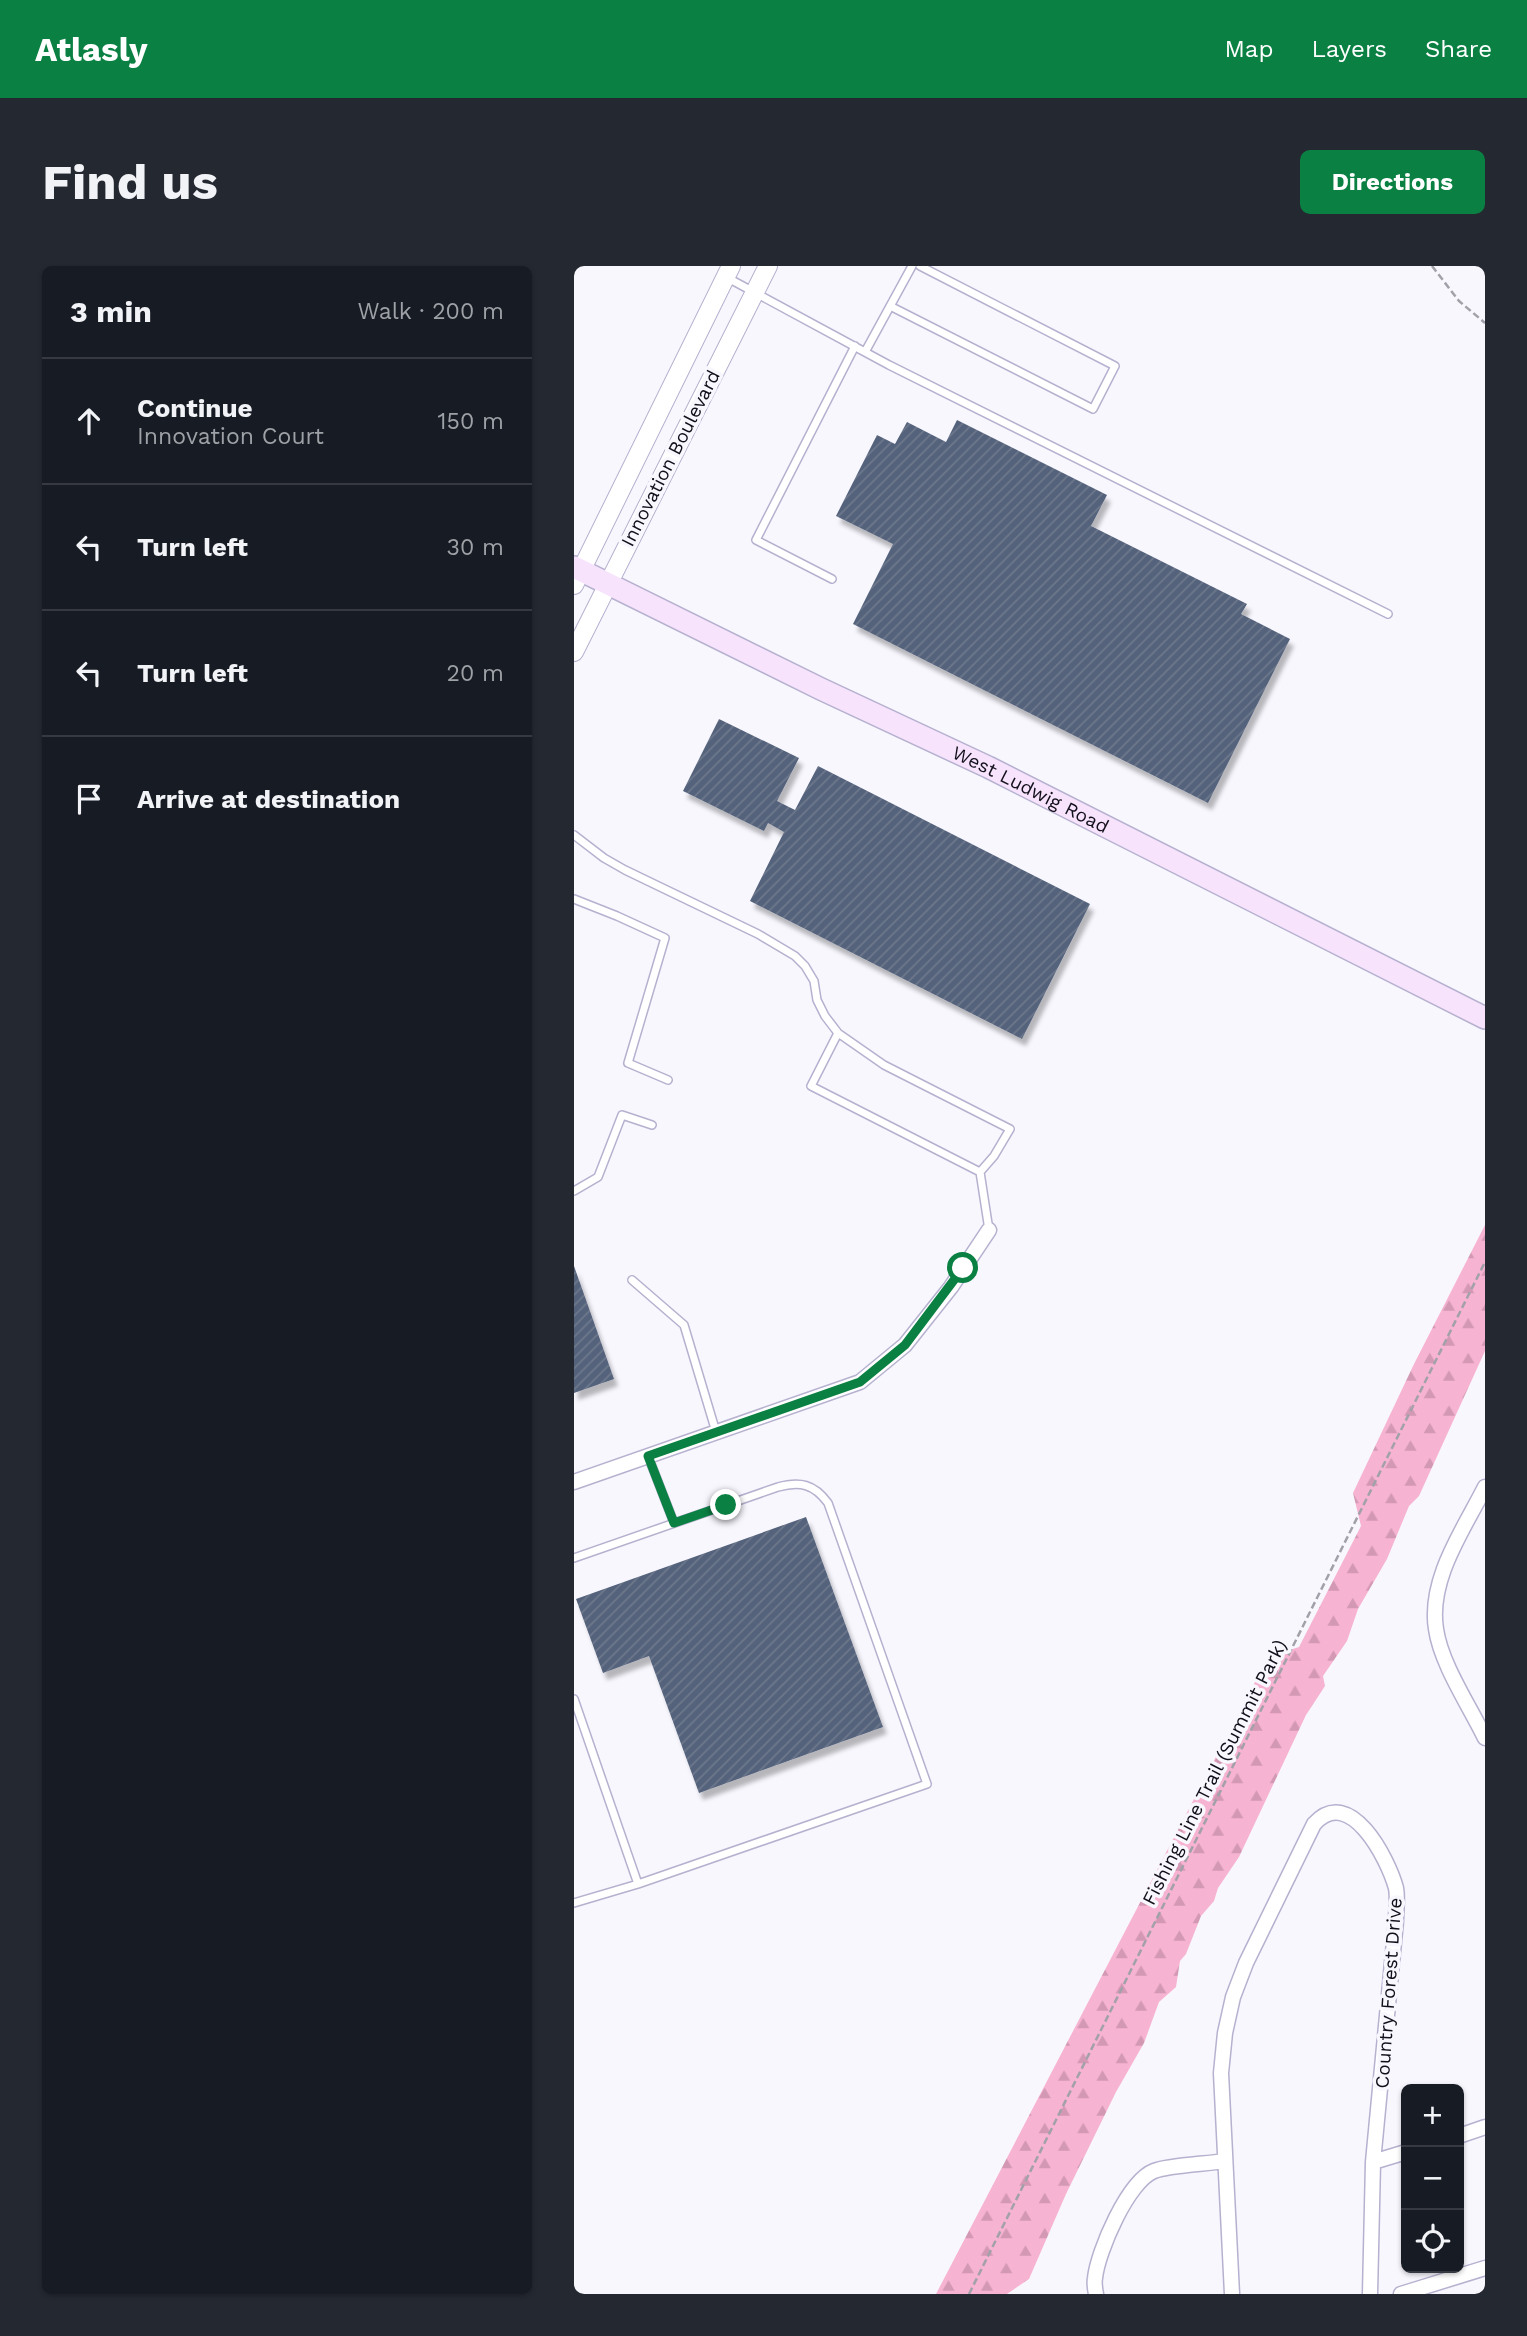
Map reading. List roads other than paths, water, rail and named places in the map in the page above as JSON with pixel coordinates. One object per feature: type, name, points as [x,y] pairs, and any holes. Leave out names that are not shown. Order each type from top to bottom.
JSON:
[{"type":"main road","name":"West Ludwig Road","points":[[576,574],[607,583],[821,689],[988,767],[1485,1018]]},
{"type":"street","name":"Innovation Boulevard","points":[[574,652],[768,266]]},
{"type":"street","name":"Innovation Boulevard","points":[[576,574],[729,271]]},
{"type":"street","points":[[574,1482],[860,1382],[905,1345],[951,1287],[989,1230]]},
{"type":"street","points":[[1485,1487],[1442,1572],[1436,1600],[1435,1628],[1444,1657],[1485,1738]]},
{"type":"street","name":"Country Forest Drive","points":[[1232,2294],[1221,2073],[1225,2033],[1233,1997],[1246,1963],[1314,1824],[1322,1815],[1336,1812],[1348,1815],[1363,1825],[1381,1853],[1397,1891],[1373,2162],[1370,2294]]},
{"type":"street","points":[[1464,2134],[1485,2127]]},
{"type":"street","points":[[1373,2162],[1401,2154]]},
{"type":"street","points":[[1096,2294],[1095,2279],[1099,2259],[1126,2197],[1139,2181],[1154,2171],[1224,2161]]},
{"type":"street","points":[[1401,2294],[1485,2268]]},
{"type":"lane","points":[[865,352],[912,266]]},
{"type":"lane","points":[[890,306],[1093,409],[1115,366],[920,266]]},
{"type":"lane","points":[[729,271],[755,291],[865,352],[1388,614]]},
{"type":"lane","points":[[832,579],[757,540],[855,346]]},
{"type":"lane","points":[[574,835],[625,870],[758,934],[795,956],[814,981],[817,1000],[824,1016],[838,1033],[884,1065],[1010,1129],[994,1156],[980,1172]]},
{"type":"lane","points":[[574,899],[665,938],[628,1063],[668,1080]]},
{"type":"lane","points":[[838,1033],[811,1086],[980,1172]]},
{"type":"lane","points":[[574,1191],[598,1177],[622,1115],[652,1125]]},
{"type":"lane","points":[[980,1172],[989,1230]]},
{"type":"lane","points":[[632,1280],[684,1325],[716,1432]]},
{"type":"lane","points":[[648,1456],[674,1523]]},
{"type":"lane","points":[[574,1558],[792,1483],[807,1485],[820,1492],[828,1503],[927,1784],[638,1884],[574,1903]]},
{"type":"lane","points":[[574,1699],[638,1884]]}]
